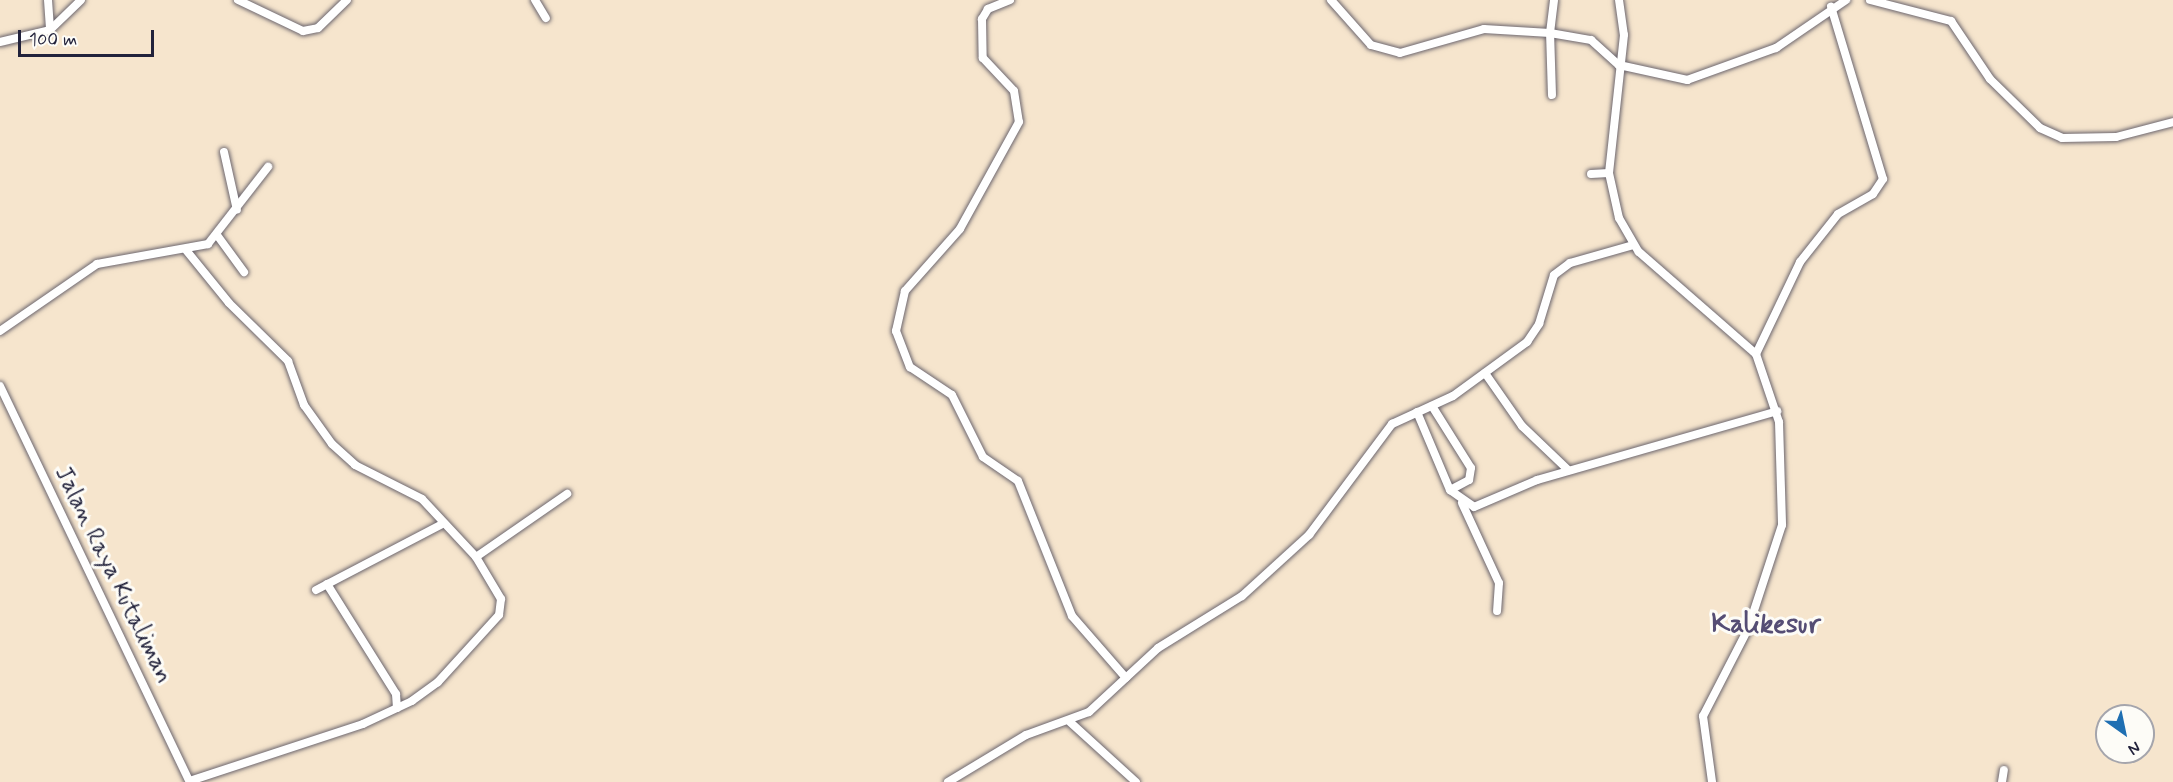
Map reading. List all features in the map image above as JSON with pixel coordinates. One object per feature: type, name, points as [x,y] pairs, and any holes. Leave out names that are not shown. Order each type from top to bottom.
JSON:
[{"type":"street","points":[[48,0],[50,30]]},
{"type":"street","points":[[0,42],[50,30],[81,0]]},
{"type":"street","points":[[238,0],[303,31],[318,27],[347,0]]},
{"type":"street","points":[[333,0],[339,9]]},
{"type":"street","points":[[535,0],[546,18]]},
{"type":"street","points":[[1010,0],[988,9],[982,19],[983,58],[1014,91],[1019,122],[960,229],[905,291],[896,331],[910,367],[952,395],[983,457],[1018,481],[1072,616],[1126,678]]},
{"type":"street","points":[[1331,0],[1356,33],[1382,52],[1418,49],[1484,29],[1550,33],[1591,40],[1619,64],[1696,79],[1776,48],[1831,7],[1846,0]]},
{"type":"street","points":[[1552,95],[1550,33],[1554,0]]},
{"type":"street","points":[[1619,0],[1624,28],[1609,173],[1614,204],[1633,245],[1756,354],[1777,411],[1782,525],[1748,629],[1703,716],[1712,782]]},
{"type":"street","points":[[1870,0],[1951,21],[1990,79],[2040,128],[2062,138],[2116,137],[2173,122]]},
{"type":"street","points":[[1756,354],[1800,262],[1838,214],[1873,194],[1882,179],[1831,7]]},
{"type":"street","points":[[224,152],[237,210]]},
{"type":"street","points":[[0,331],[98,264],[186,250],[217,235],[267,167]]},
{"type":"street","points":[[1591,174],[1609,173]]},
{"type":"street","points":[[217,235],[244,272]]},
{"type":"street","points":[[948,782],[1026,735],[1070,722],[1126,678],[1158,648],[1242,596],[1309,535],[1387,429],[1432,406],[1485,373],[1527,342],[1539,324],[1554,275],[1576,261],[1633,245]]},
{"type":"street","points":[[186,250],[229,303],[288,361],[304,405],[332,444],[355,465],[422,499],[441,524],[476,557],[501,600],[499,615],[438,682],[397,708],[190,782]]},
{"type":"street","points":[[1485,373],[1522,426],[1568,470]]},
{"type":"street","name":"Jalan Raya Kutaliman","points":[[0,386],[190,782]]},
{"type":"street","points":[[1432,406],[1471,468],[1469,480],[1450,490]]},
{"type":"street","points":[[1462,503],[1486,506],[1568,470],[1777,411]]},
{"type":"street","points":[[1417,412],[1450,490],[1462,503],[1499,583],[1497,611]]},
{"type":"street","points":[[476,557],[567,494]]},
{"type":"street","points":[[316,590],[441,524]]},
{"type":"street","points":[[327,584],[396,694],[397,708]]},
{"type":"street","points":[[1070,722],[1136,782]]},
{"type":"street","points":[[2002,782],[2004,770]]},
{"type":"district","name":"Kalikesur","points":[[1766,625]]}]
